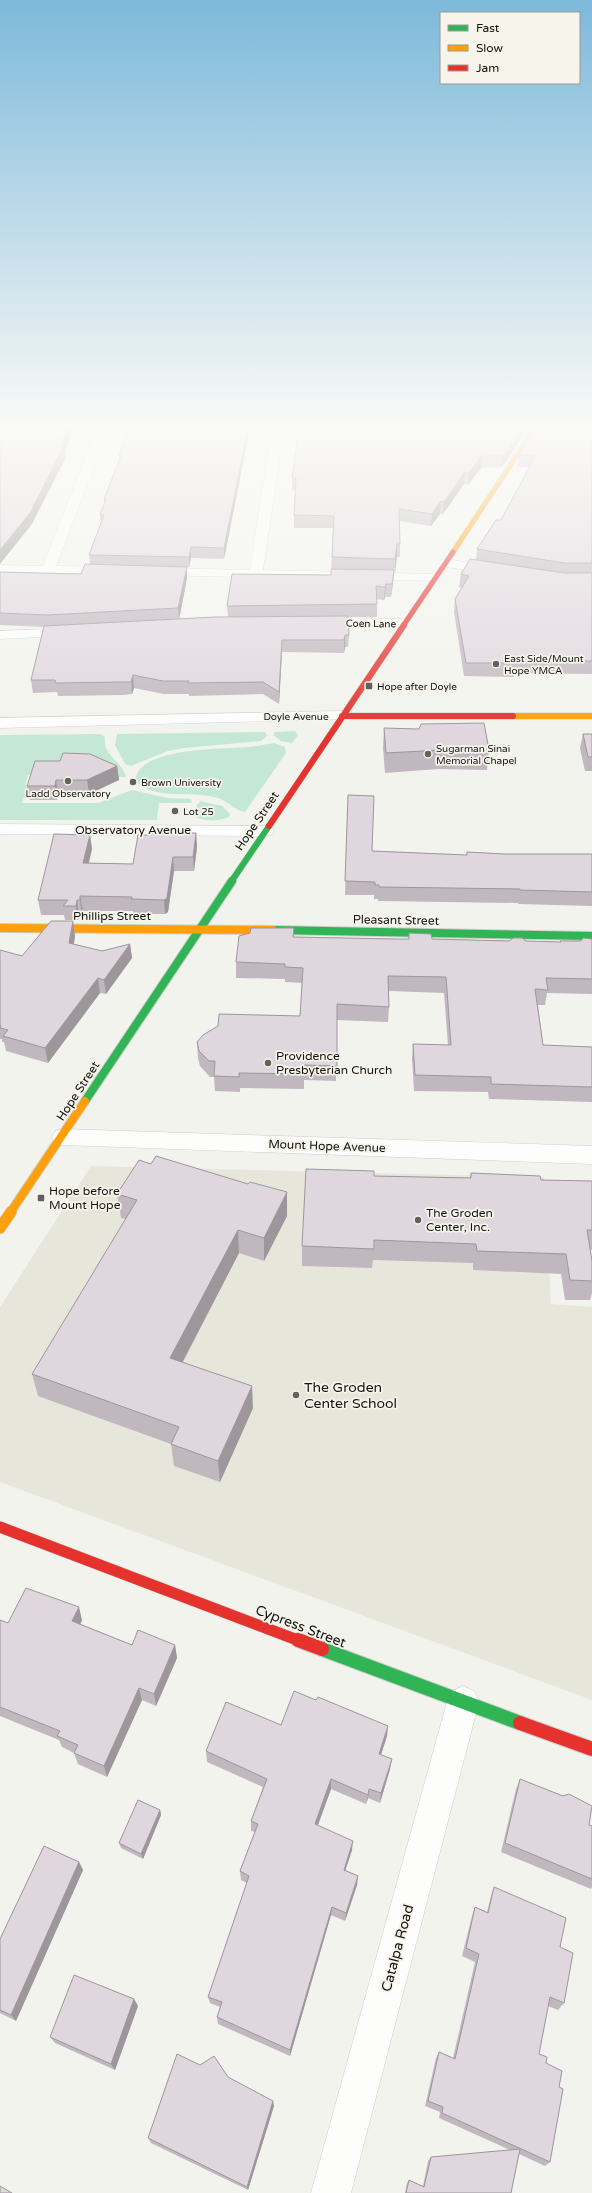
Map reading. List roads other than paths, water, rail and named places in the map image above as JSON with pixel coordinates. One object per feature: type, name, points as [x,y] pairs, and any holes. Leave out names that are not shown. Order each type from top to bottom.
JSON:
[{"type":"main road","name":"Hope Street","points":[[0,1228],[63,1137],[200,928],[467,530]]},
{"type":"main road","name":"Doyle Avenue","points":[[342,716],[592,716]]},
{"type":"main road","name":"Phillips Street","points":[[0,928],[200,928]]},
{"type":"main road","name":"Pleasant Street","points":[[200,928],[592,936]]},
{"type":"main road","name":"Cypress Street","points":[[0,1527],[463,1702],[592,1749]]},
{"type":"street","points":[[48,570],[63,530]]},
{"type":"street","points":[[256,573],[262,530]]},
{"type":"street","points":[[446,563],[512,574]]},
{"type":"street","points":[[0,569],[125,571]]},
{"type":"street","points":[[141,572],[256,573],[436,578]]},
{"type":"street","name":"Coen Lane","points":[[309,622],[406,623]]},
{"type":"street","points":[[0,635],[89,631]]},
{"type":"street","name":"Doyle Avenue","points":[[0,722],[342,716]]},
{"type":"street","name":"Observatory Avenue","points":[[0,829],[265,831]]},
{"type":"street","name":"Mount Hope Avenue","points":[[63,1137],[592,1155]]},
{"type":"street","name":"Catalpa Road","points":[[331,2193],[463,1702]]},
{"type":"place","name":"East Side/Mount Hope YMCA","points":[[496,664]]},
{"type":"place","name":"Hope after Doyle","points":[[369,686]]},
{"type":"place","name":"Sugarman Sinai Memorial Chapel","points":[[428,754]]},
{"type":"place","name":"Ladd Observatory","points":[[68,781]]},
{"type":"place","name":"Brown University","points":[[133,782]]},
{"type":"place","name":"Lot 25","points":[[175,811]]},
{"type":"place","name":"Providence Presbyterian Church","points":[[268,1063]]},
{"type":"place","name":"Hope before Mount Hope","points":[[41,1198]]},
{"type":"place","name":"The Groden Center, Inc.","points":[[418,1220]]},
{"type":"place","name":"The Groden Center School","points":[[296,1395]]}]
